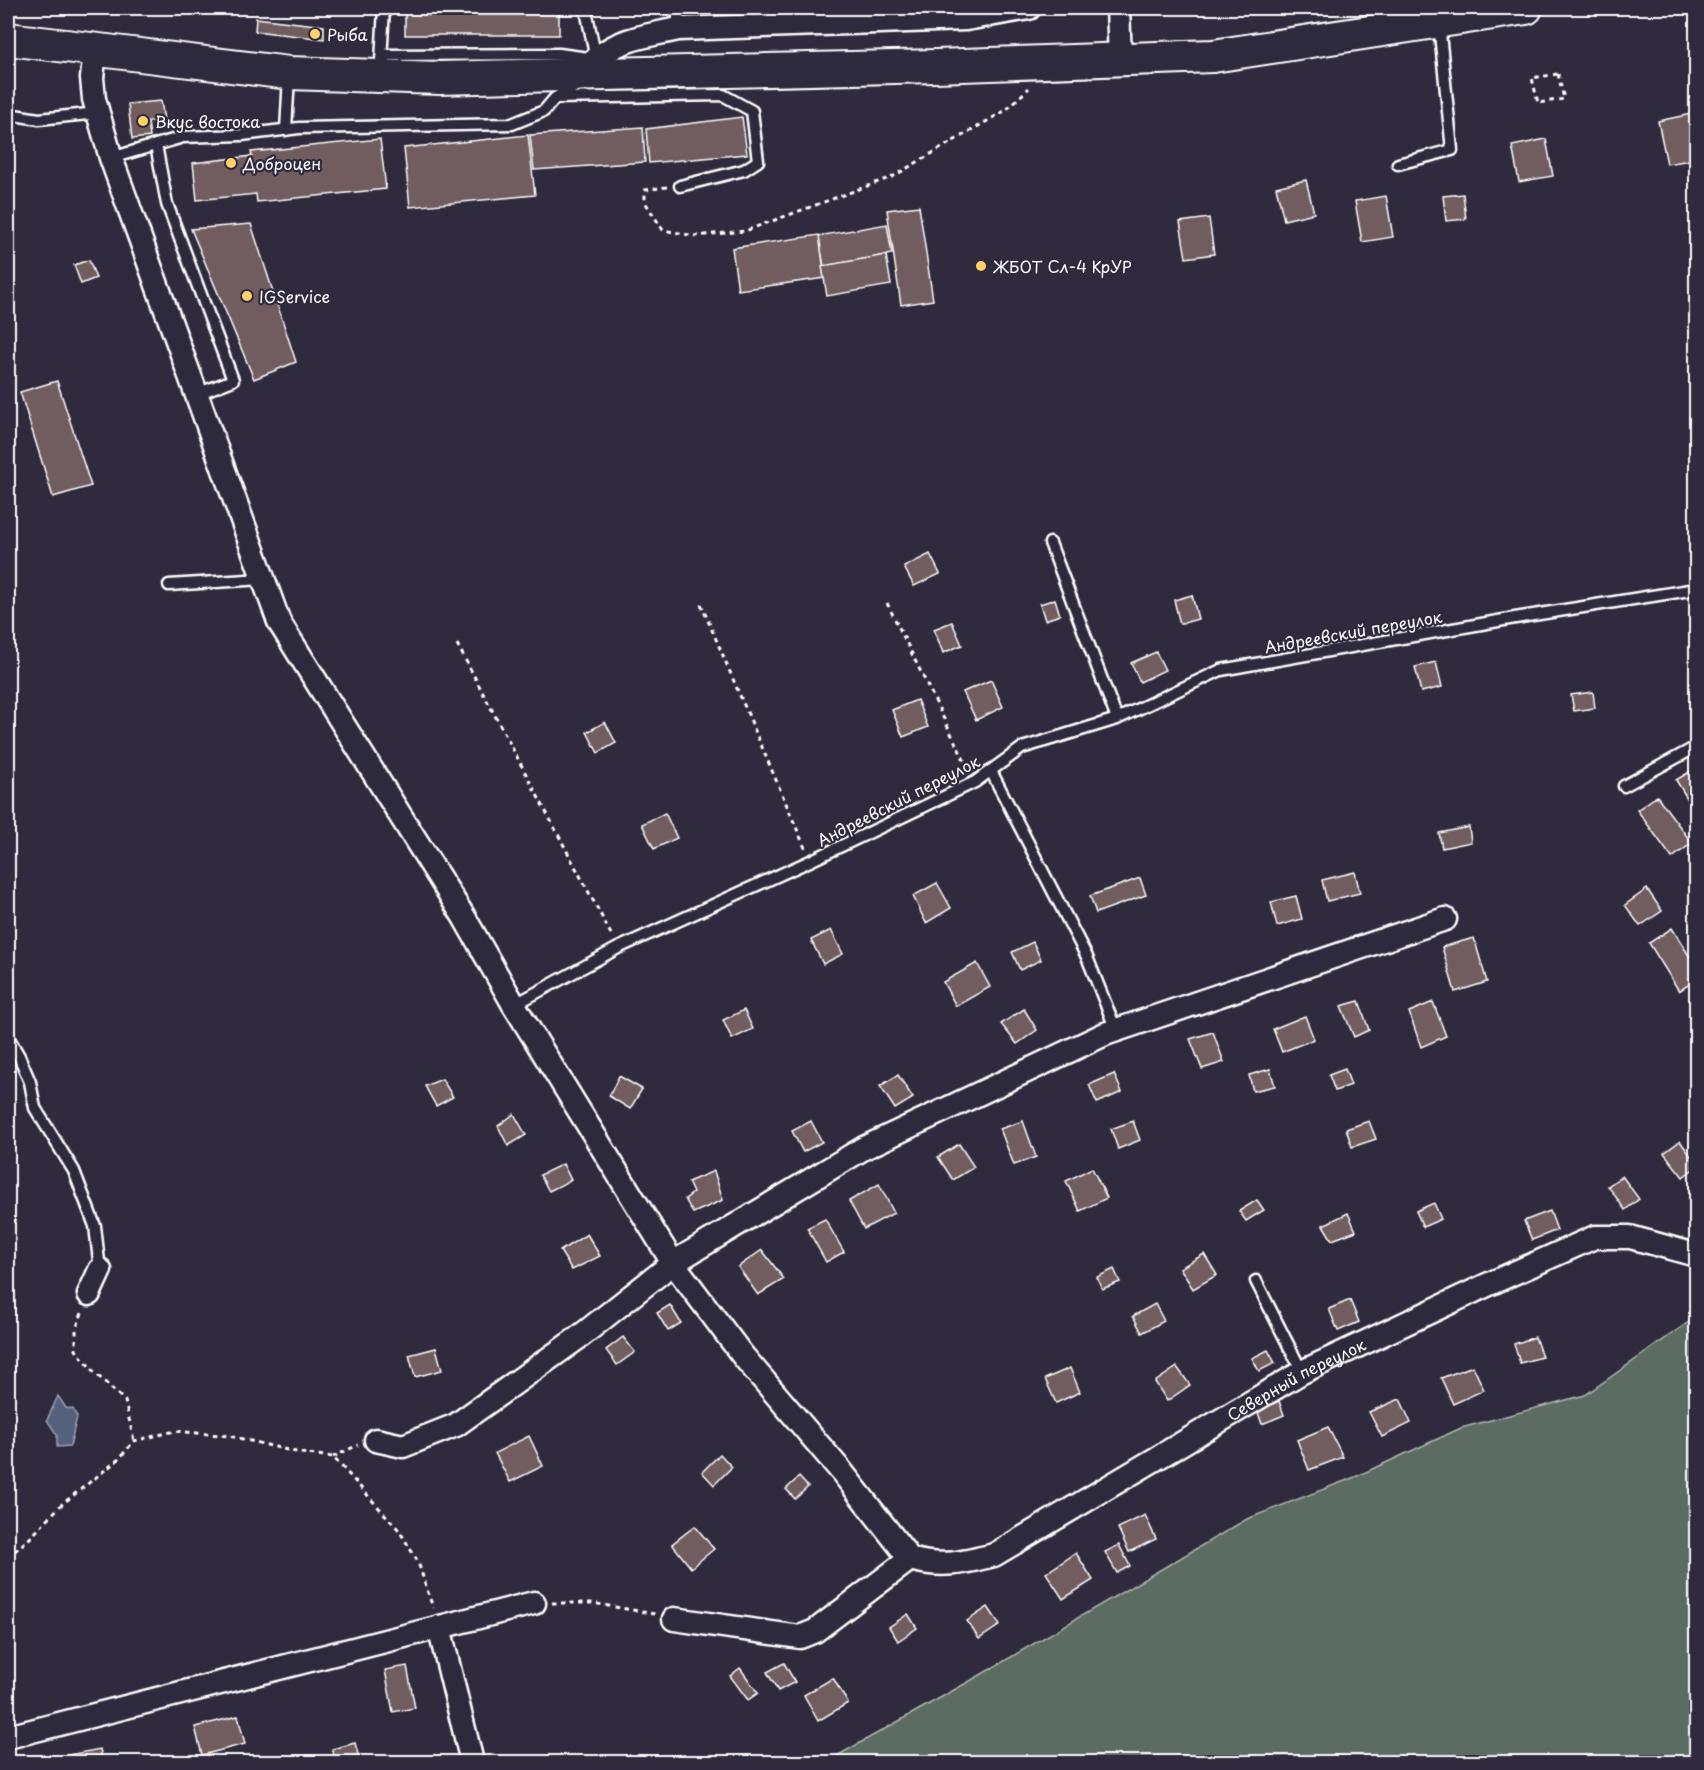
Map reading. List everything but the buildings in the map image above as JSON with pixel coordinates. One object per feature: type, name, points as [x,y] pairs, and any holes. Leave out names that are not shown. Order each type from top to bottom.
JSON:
[{"type":"main road","points":[[8,39],[289,73],[381,65],[439,78],[596,67],[1056,62],[1213,56],[1526,8]]},
{"type":"street","points":[[596,67],[610,47],[634,39],[678,18],[916,14],[966,19],[1029,8]]},
{"type":"street","points":[[1118,8],[1120,59]]},
{"type":"street","points":[[95,51],[92,78],[94,99],[111,158],[279,622],[464,917],[514,1005],[673,1263],[743,1356],[842,1472],[910,1559],[815,1631],[800,1637],[674,1619]]},
{"type":"street","points":[[376,1440],[403,1446],[456,1425],[582,1335],[673,1263],[864,1148],[1105,1034],[1445,919]]},
{"type":"street","name":"Северный переулок","points":[[910,1559],[926,1563],[957,1564],[994,1555],[1302,1372],[1595,1237],[1630,1237],[1696,1255]]},
{"type":"street","points":[[89,1294],[100,1270]]},
{"type":"street","points":[[8,1737],[534,1603]]},
{"type":"street","points":[[439,1627],[472,1762]]},
{"type":"lane","points":[[381,65],[384,8]]},
{"type":"lane","points":[[111,158],[183,137],[242,135],[286,130],[512,124],[544,111],[555,98],[596,67],[584,8]]},
{"type":"lane","points":[[1398,164],[1452,150],[1439,21]]},
{"type":"lane","points":[[286,130],[289,73]]},
{"type":"lane","points":[[555,98],[723,95],[752,111],[758,161],[744,170],[680,186]]},
{"type":"lane","points":[[8,114],[39,119],[98,113]]},
{"type":"lane","points":[[156,145],[167,204],[233,380],[197,394]]},
{"type":"lane","points":[[1050,543],[1117,719]]},
{"type":"lane","points":[[169,585],[263,579]]},
{"type":"lane","name":"Андреевский переулок","points":[[514,1005],[618,948],[810,861],[975,782],[1022,748],[1117,719],[1221,670],[1515,618],[1696,589]]},
{"type":"lane","points":[[1624,786],[1696,747]]},
{"type":"lane","points":[[991,771],[1087,957],[1116,1030]]},
{"type":"lane","points":[[8,1037],[30,1082],[35,1108],[74,1171],[95,1226],[100,1270]]},
{"type":"lane","points":[[1256,1281],[1302,1372]]},
{"type":"path","points":[[680,186],[645,190],[645,202],[663,230],[695,236],[745,231],[892,177],[1006,110],[1056,62]]},
{"type":"path","points":[[1558,74],[1564,99],[1538,103],[1532,78],[1558,74]]},
{"type":"path","points":[[887,603],[975,782]]},
{"type":"path","points":[[701,604],[810,861]]},
{"type":"path","points":[[457,644],[618,948]]},
{"type":"path","points":[[89,1294],[76,1329],[76,1350],[94,1372],[124,1401],[134,1441]]},
{"type":"path","points":[[8,1557],[31,1537],[61,1505],[118,1459],[134,1441],[175,1431],[230,1436],[300,1453],[333,1457],[352,1446],[376,1440]]},
{"type":"path","points":[[333,1457],[399,1530],[418,1562],[439,1627]]},
{"type":"path","points":[[534,1603],[592,1603],[638,1610],[674,1619]]},
{"type":"green space","points":[[1696,1317],[1696,1762],[826,1762],[970,1681],[1247,1519],[1355,1477],[1461,1428],[1585,1395]]},
{"type":"water","points":[[58,1396],[66,1408],[73,1409],[77,1417],[70,1446],[57,1447],[57,1435],[47,1420]]},
{"type":"place","name":"Рыба","points":[[315,34]]},
{"type":"place","name":"Вкус востока","points":[[143,121]]},
{"type":"place","name":"Доброцен","points":[[231,163]]},
{"type":"place","name":"ЖБОТ Сл-4 КрУР","points":[[981,266]]},
{"type":"place","name":"IGService","points":[[247,296]]}]
